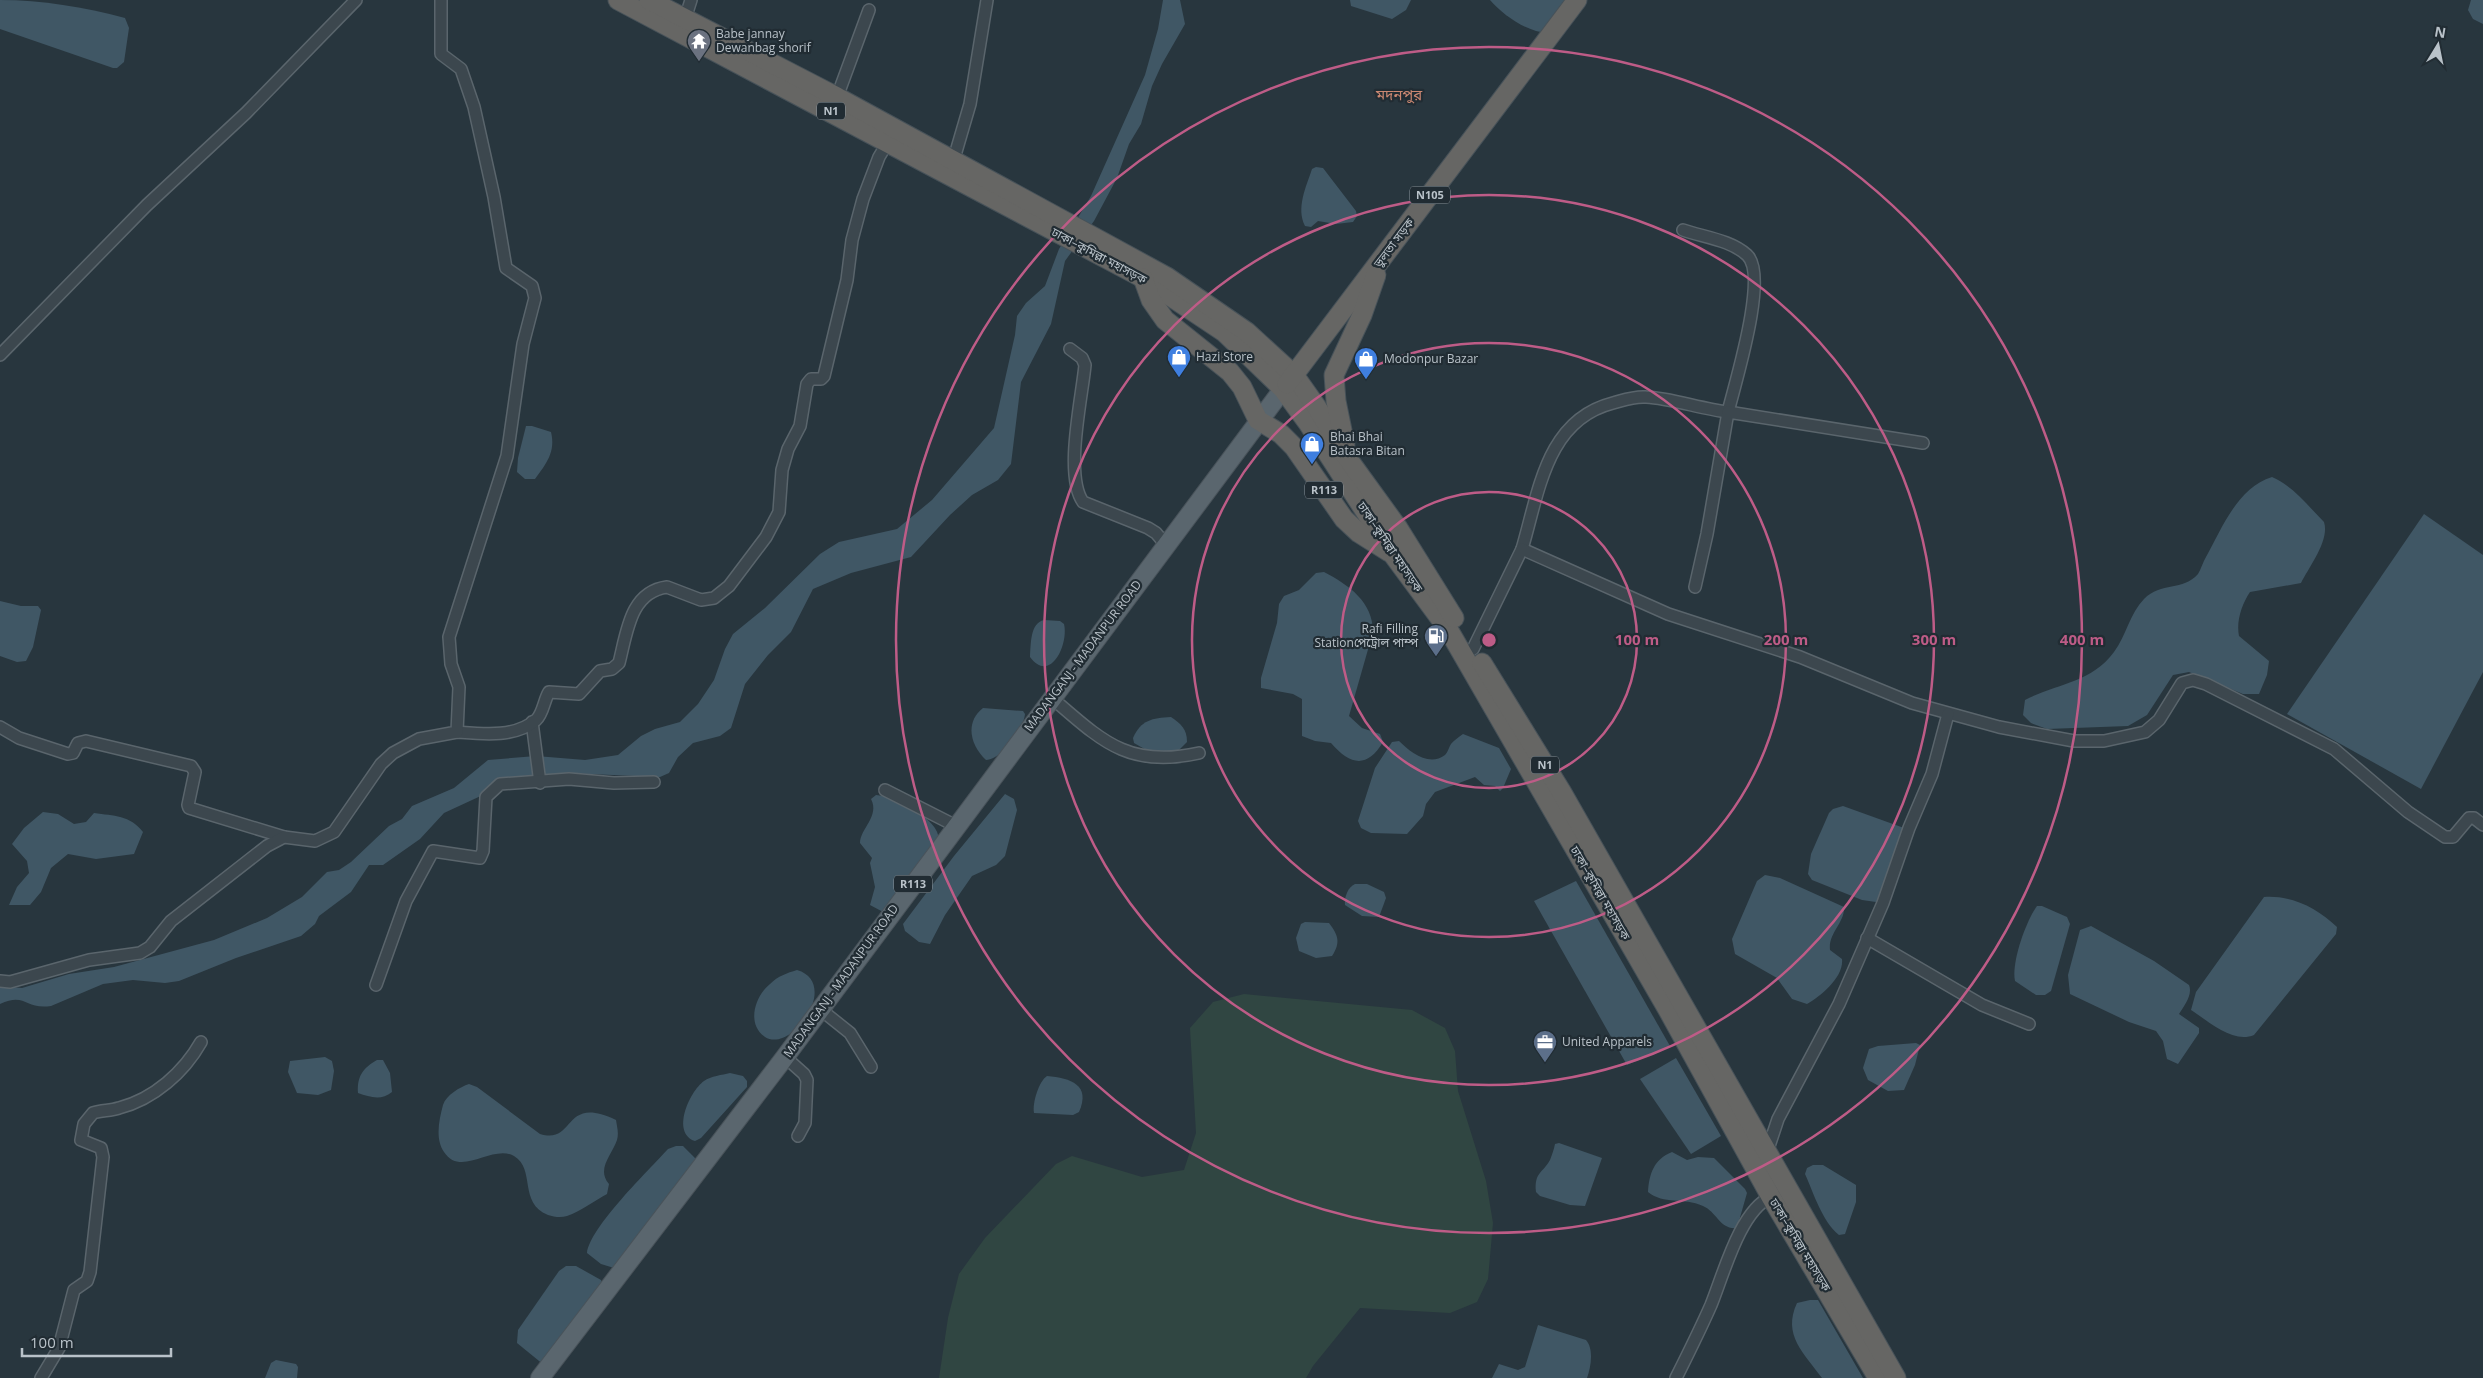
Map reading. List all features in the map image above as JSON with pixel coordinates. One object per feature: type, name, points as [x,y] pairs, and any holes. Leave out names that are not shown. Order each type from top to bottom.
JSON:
[{"type":"highway","name":"ঢাকা–কুমিল্লা মহাসড়ক","points":[[618,0],[888,142],[1045,219],[1091,244],[1224,332],[1288,382],[1321,414],[1348,459],[1398,528],[1561,791],[1896,1378]]},
{"type":"highway","name":"ঢাকা–কুমিল্লা মহাসড়ক","points":[[650,0],[837,97],[953,162],[1045,219]]},
{"type":"highway","name":"ভুলতা সড়ক","points":[[1288,382],[1577,0]]},
{"type":"highway","name":"ঢাকা–কুমিল্লা মহাসড়ক","points":[[1091,244],[1167,277],[1247,332],[1288,382],[1308,423],[1394,556],[1448,629],[1511,743],[1668,1010],[1771,1197],[1878,1378]]},
{"type":"highway","points":[[1348,459],[1336,401],[1334,376],[1362,315],[1380,262]]},
{"type":"highway","points":[[1143,278],[1151,300],[1165,320],[1230,372],[1242,386],[1258,420]]},
{"type":"highway","name":"R113","points":[[1258,420],[1281,434],[1294,447],[1344,519],[1359,533],[1394,556]]},
{"type":"main road","name":"MADANGANJ - MADANPUR ROAD","points":[[540,1378],[785,1057],[1288,382]]},
{"type":"street","points":[[0,355],[147,205],[246,113],[356,0]]},
{"type":"street","points":[[441,0],[441,54],[461,69],[474,107],[492,189],[506,268],[532,286],[535,298],[523,344],[507,456],[449,637],[451,664],[459,687],[457,732]]},
{"type":"street","points":[[685,19],[691,0]]},
{"type":"street","points":[[953,162],[965,124],[973,88],[986,0]]},
{"type":"street","points":[[837,97],[869,10]]},
{"type":"street","points":[[0,727],[19,738],[68,754],[73,753],[78,743],[86,742],[191,766],[195,772],[188,805],[190,808],[284,837],[315,842],[334,832],[381,764],[393,753],[419,739],[457,732],[495,734],[523,728],[537,719],[549,692],[579,694],[600,671],[616,667],[635,609],[644,596],[667,587],[701,600],[714,598],[729,586],[766,537],[779,512],[782,470],[788,449],[800,426],[807,384],[811,379],[821,379],[824,376],[847,280],[852,240],[863,199],[879,157],[888,142]]},
{"type":"street","points":[[1683,230],[1737,247],[1754,264],[1756,281],[1750,321],[1728,412],[1707,534],[1695,587]]},
{"type":"street","points":[[1070,349],[1082,358],[1085,365],[1074,455],[1079,496],[1083,502],[1148,528],[1156,533],[1166,545]]},
{"type":"street","points":[[1474,649],[1522,549],[1550,456],[1561,436],[1584,414],[1595,407],[1635,397],[1649,397],[1702,409],[1922,442]]},
{"type":"street","points":[[1522,549],[1668,614],[1800,657],[1876,689],[1948,714],[1999,727],[2074,741],[2104,741],[2145,732],[2159,720],[2182,683],[2193,680],[2206,684],[2334,749],[2408,812],[2445,837],[2453,837],[2469,818],[2474,818],[2483,825]]},
{"type":"street","points":[[1052,698],[1095,736],[1118,749],[1148,756],[1172,758],[1199,753]]},
{"type":"street","points":[[1767,1152],[1778,1119],[1839,1004],[1884,903],[1909,828],[1923,799],[1948,714]]},
{"type":"street","points":[[532,722],[540,782]]},
{"type":"street","points":[[376,985],[406,901],[433,851],[480,858],[483,852],[486,798],[500,784],[569,779],[614,783],[654,782]]},
{"type":"street","points":[[885,790],[956,826]]},
{"type":"street","points":[[0,981],[10,982],[89,960],[140,953],[150,947],[171,921],[250,859],[284,837]]},
{"type":"street","points":[[1867,938],[1982,1005],[2029,1024]]},
{"type":"street","points":[[820,1009],[850,1033],[871,1067]]},
{"type":"street","points":[[41,1378],[59,1348],[74,1290],[88,1281],[90,1272],[103,1157],[101,1148],[81,1140],[84,1124],[93,1113],[118,1109],[153,1095],[191,1059],[201,1042]]},
{"type":"street","points":[[785,1057],[804,1074],[807,1080],[805,1123],[798,1136]]},
{"type":"street","points":[[1676,1378],[1711,1304],[1741,1233],[1755,1208],[1761,1201],[1771,1197]]},
{"type":"green space","points":[[1244,994],[1412,1010],[1445,1028],[1455,1051],[1458,1091],[1486,1181],[1493,1223],[1488,1279],[1477,1302],[1450,1313],[1360,1308],[1313,1366],[1306,1378],[939,1378],[948,1318],[959,1274],[985,1238],[1056,1164],[1072,1156],[1142,1177],[1184,1170],[1196,1133],[1190,1028],[1213,1002]]},
{"type":"water","points":[[0,0],[63,5],[125,18],[129,28],[124,62],[117,68],[113,68],[0,29]]},
{"type":"water","points":[[1163,0],[1180,0],[1185,24],[1162,64],[1152,86],[1141,124],[1129,144],[1117,178],[1094,221],[1065,261],[1051,324],[1021,382],[1011,464],[998,480],[972,495],[950,515],[911,557],[851,573],[813,589],[791,632],[768,655],[745,684],[731,728],[720,736],[693,743],[678,757],[669,773],[660,777],[565,773],[532,779],[485,794],[444,813],[420,839],[383,865],[369,865],[351,892],[319,916],[315,924],[301,936],[236,958],[179,981],[165,983],[133,980],[103,984],[51,1006],[36,1006],[21,1000],[0,1004],[0,986],[22,988],[69,974],[114,967],[214,940],[267,918],[302,897],[327,872],[339,870],[351,862],[389,826],[402,819],[412,806],[454,788],[488,760],[536,756],[585,760],[618,755],[641,736],[655,729],[680,722],[698,704],[714,680],[725,649],[733,634],[765,608],[820,554],[839,542],[897,529],[932,500],[994,428],[1015,335],[1017,316],[1026,303],[1045,286],[1059,249],[1091,196],[1145,75],[1158,29]]},
{"type":"water","points":[[1350,0],[1411,0],[1406,10],[1392,19],[1351,6]]},
{"type":"water","points":[[1490,0],[1567,0],[1548,33],[1532,30],[1516,22]]},
{"type":"water","points":[[2471,0],[2483,0],[2483,24],[2473,19],[2468,10]]},
{"type":"water","points":[[1316,167],[1323,168],[1356,211],[1357,216],[1353,222],[1336,224],[1318,221],[1311,227],[1305,226],[1301,212],[1303,198],[1312,169]]},
{"type":"water","points":[[526,426],[551,432],[551,452],[535,479],[525,479],[517,472],[518,458]]},
{"type":"water","points":[[2272,477],[2300,497],[2324,522],[2325,529],[2321,545],[2301,583],[2250,592],[2242,607],[2238,624],[2239,636],[2269,661],[2267,675],[2259,694],[2243,694],[2189,672],[2173,675],[2147,715],[2128,726],[2047,729],[2031,723],[2023,715],[2025,700],[2084,677],[2105,663],[2118,646],[2135,611],[2144,599],[2158,590],[2186,583],[2198,574],[2225,522],[2240,499],[2260,482]]},
{"type":"water","points":[[2424,514],[2483,555],[2483,672],[2421,789],[2287,714]]},
{"type":"water","points":[[1324,572],[1358,596],[1364,603],[1372,621],[1373,632],[1349,716],[1362,728],[1380,734],[1383,742],[1371,757],[1365,760],[1358,761],[1345,756],[1331,743],[1315,741],[1302,736],[1302,699],[1293,694],[1261,688],[1261,678],[1277,623],[1279,604],[1284,596],[1299,590],[1316,573]]},
{"type":"water","points":[[0,601],[21,606],[38,606],[41,610],[33,647],[26,661],[17,662],[0,656]]},
{"type":"water","points":[[1044,620],[1060,621],[1064,624],[1065,633],[1061,651],[1056,659],[1051,664],[1044,666],[1037,664],[1030,657],[1031,640],[1034,630],[1039,622]]},
{"type":"water","points":[[983,708],[1023,711],[1025,714],[1021,727],[1011,742],[998,755],[986,760],[973,741],[972,734],[973,720]]},
{"type":"water","points":[[1171,717],[1183,727],[1187,737],[1187,742],[1176,753],[1148,751],[1134,743],[1133,738],[1136,732],[1148,721]]},
{"type":"water","points":[[1463,734],[1499,748],[1511,769],[1500,791],[1495,786],[1484,785],[1475,777],[1435,792],[1426,804],[1423,816],[1407,834],[1371,833],[1361,828],[1358,821],[1375,768],[1392,742],[1399,741],[1420,757],[1433,759],[1445,755],[1450,745]]},
{"type":"water","points":[[1005,794],[1014,799],[1017,810],[1005,856],[996,865],[972,876],[945,915],[930,944],[919,942],[905,931],[903,924],[954,856]]},
{"type":"water","points":[[876,795],[894,800],[915,810],[932,824],[939,840],[885,913],[870,905],[875,887],[870,863],[872,858],[860,843],[873,811],[871,799]]},
{"type":"water","points":[[1843,806],[1904,828],[1882,896],[1876,902],[1862,900],[1812,880],[1808,874],[1811,854],[1829,813],[1833,809]]},
{"type":"water","points":[[43,812],[58,814],[74,824],[86,822],[94,813],[115,816],[133,822],[143,832],[134,854],[96,859],[68,854],[51,868],[41,892],[30,905],[9,905],[17,887],[29,873],[27,861],[12,844],[24,828]]},
{"type":"water","points":[[1765,875],[1780,878],[1844,907],[1844,913],[1831,938],[1830,944],[1830,950],[1842,959],[1842,966],[1835,979],[1825,991],[1807,1004],[1792,999],[1777,978],[1735,954],[1732,939],[1757,881]]},
{"type":"water","points":[[1576,881],[1670,1046],[1627,1065],[1534,901]]},
{"type":"water","points":[[1355,884],[1367,884],[1384,892],[1386,898],[1379,917],[1362,916],[1345,905],[1347,893],[1350,887]]},
{"type":"water","points":[[2264,897],[2284,898],[2304,904],[2321,914],[2337,927],[2336,934],[2254,1035],[2238,1036],[2221,1030],[2191,1010],[2196,992]]},
{"type":"water","points":[[2037,906],[2042,906],[2067,917],[2070,924],[2051,991],[2045,995],[2036,995],[2015,981],[2014,973],[2020,942]]},
{"type":"water","points":[[1305,922],[1329,923],[1335,931],[1337,939],[1337,947],[1332,956],[1316,958],[1299,951],[1296,938],[1301,924]]},
{"type":"water","points":[[2091,926],[2154,961],[2189,985],[2189,996],[2179,1014],[2199,1028],[2199,1033],[2178,1064],[2167,1059],[2163,1041],[2156,1031],[2129,1022],[2070,994],[2068,975],[2080,930]]},
{"type":"water","points":[[797,970],[809,977],[814,988],[813,1001],[808,1015],[799,1027],[788,1036],[776,1040],[765,1037],[759,1031],[754,1018],[760,996],[773,981]]},
{"type":"water","points":[[1916,1043],[1920,1045],[1915,1065],[1904,1090],[1888,1091],[1868,1080],[1863,1068],[1869,1049],[1878,1046]]},
{"type":"water","points":[[325,1057],[332,1061],[334,1071],[331,1090],[318,1095],[297,1093],[288,1072],[290,1061]]},
{"type":"water","points":[[1676,1058],[1721,1136],[1691,1154],[1640,1079]]},
{"type":"water","points":[[377,1060],[383,1060],[390,1073],[392,1092],[384,1097],[371,1097],[358,1093],[362,1073]]},
{"type":"water","points":[[730,1073],[743,1076],[747,1081],[747,1087],[701,1138],[695,1141],[688,1137],[684,1130],[683,1121],[688,1103],[698,1086],[707,1079]]},
{"type":"water","points":[[1047,1076],[1071,1081],[1080,1089],[1082,1103],[1079,1112],[1073,1115],[1034,1113],[1037,1093],[1041,1082]]},
{"type":"water","points":[[469,1084],[477,1087],[540,1134],[551,1135],[559,1133],[571,1121],[586,1113],[599,1114],[616,1120],[617,1140],[604,1167],[605,1178],[609,1184],[607,1194],[567,1216],[548,1215],[539,1210],[533,1203],[524,1169],[521,1162],[514,1156],[505,1153],[496,1154],[468,1162],[459,1162],[451,1159],[444,1152],[439,1141],[439,1123],[443,1105],[450,1095]]},
{"type":"water","points":[[1559,1143],[1602,1158],[1585,1206],[1570,1205],[1540,1196],[1536,1192],[1536,1180],[1550,1160],[1555,1144]]},
{"type":"water","points":[[683,1146],[697,1160],[614,1268],[601,1264],[587,1253],[598,1229],[648,1170],[668,1149]]},
{"type":"water","points":[[1672,1152],[1687,1160],[1698,1157],[1714,1158],[1745,1189],[1747,1193],[1737,1228],[1731,1228],[1722,1224],[1712,1212],[1696,1203],[1667,1200],[1648,1192],[1651,1173],[1657,1163]]},
{"type":"water","points":[[1813,1165],[1823,1165],[1856,1185],[1856,1202],[1845,1234],[1839,1235],[1833,1229],[1819,1207],[1805,1174],[1807,1168]]},
{"type":"water","points":[[566,1266],[576,1266],[601,1280],[604,1288],[544,1365],[517,1343],[518,1330],[559,1271]]},
{"type":"water","points":[[1818,1300],[1863,1378],[1822,1378],[1802,1352],[1794,1334],[1792,1325],[1793,1314],[1797,1303]]},
{"type":"water","points":[[1538,1325],[1586,1340],[1591,1353],[1591,1364],[1587,1378],[1492,1378],[1499,1364],[1518,1370],[1525,1367]]},
{"type":"water","points":[[276,1360],[296,1364],[298,1367],[297,1378],[265,1378],[271,1363]]},
{"type":"place","name":"Babe jannay Dewanbag shorif","points":[[699,62]]},
{"type":"place","name":"Hazi Store","points":[[1179,378]]},
{"type":"place","name":"Modonpur Bazar","points":[[1366,380]]},
{"type":"place","name":"Bhai Bhai Batasra Bitan","points":[[1312,465]]},
{"type":"place","name":"Rafi Filling Stationপেট্রোল পাম্প","points":[[1436,657]]},
{"type":"place","name":"United Apparels","points":[[1545,1063]]},
{"type":"district","name":"মদনপুর","points":[[1399,95]]}]
